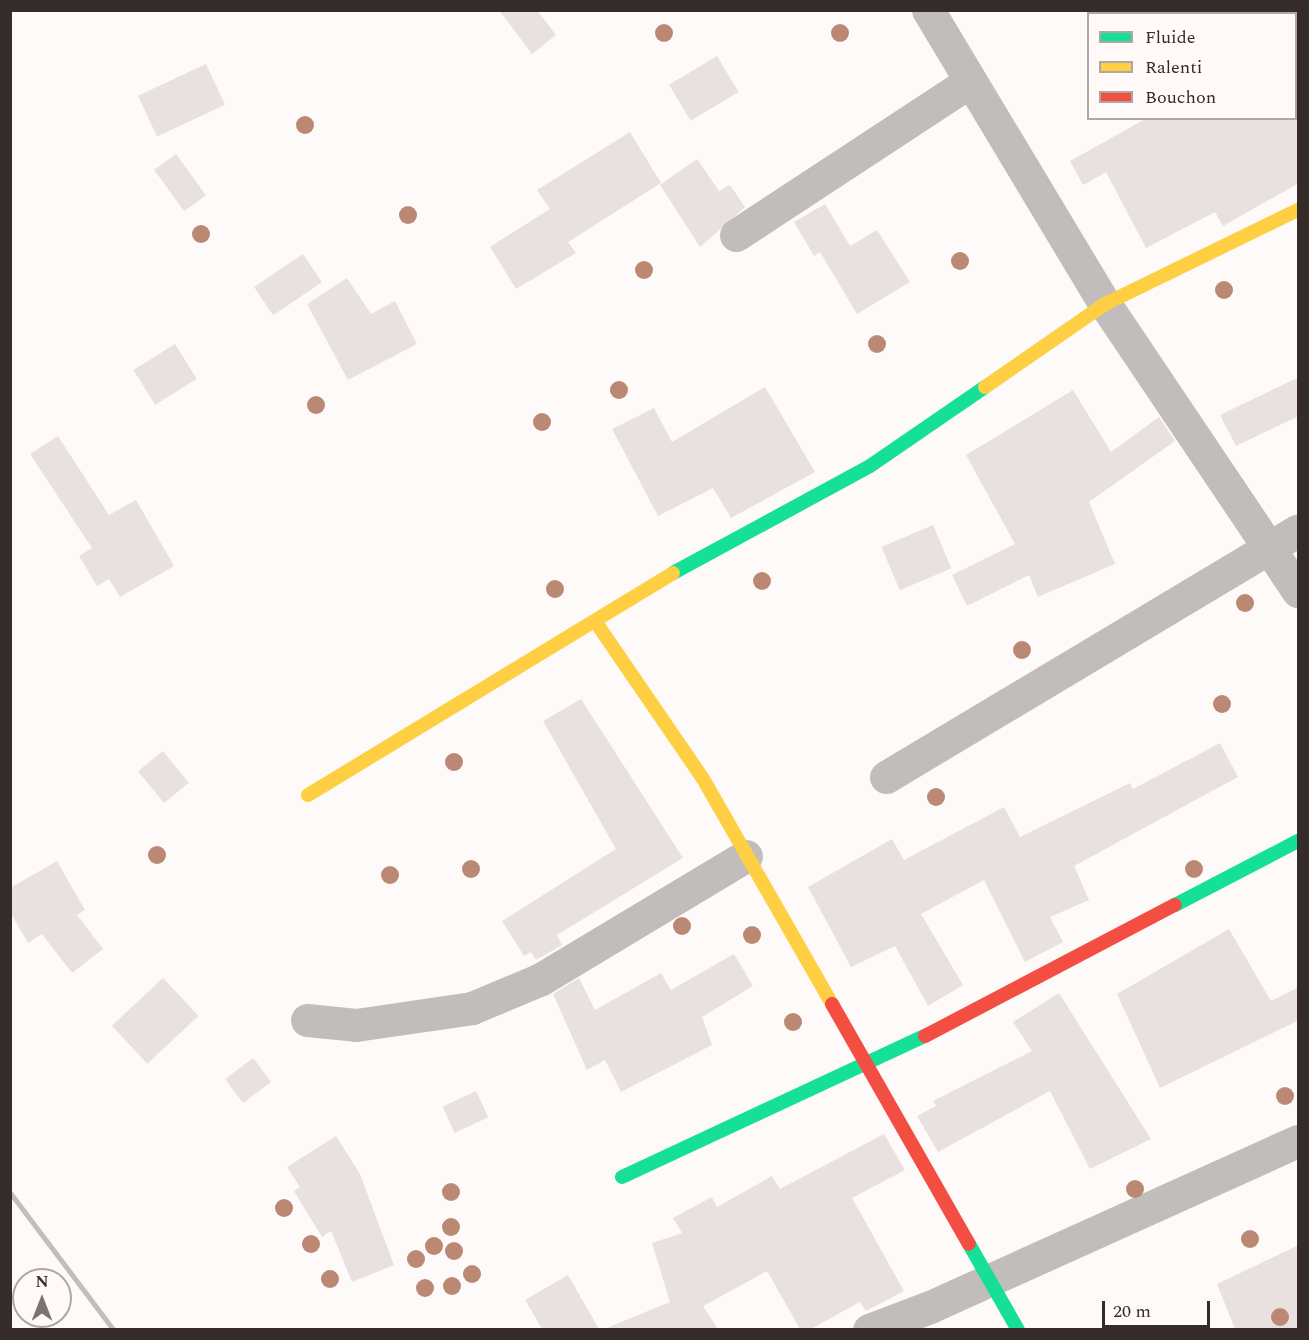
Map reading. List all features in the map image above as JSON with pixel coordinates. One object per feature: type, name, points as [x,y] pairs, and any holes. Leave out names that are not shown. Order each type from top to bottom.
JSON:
[{"type":"street","points":[[928,10],[968,83],[1105,304],[1266,549],[1299,591]]},
{"type":"street","points":[[736,235],[968,83]]},
{"type":"street","points":[[308,795],[711,550],[870,466],[1105,304],[1299,210]]},
{"type":"street","points":[[886,777],[1299,530]]},
{"type":"street","points":[[595,621],[702,777],[1018,1329]]},
{"type":"street","points":[[622,1177],[867,1066],[1299,841]]},
{"type":"street","points":[[307,1020],[356,1024],[472,1008],[541,979],[746,856]]},
{"type":"street","points":[[869,1329],[989,1280],[1299,1141]]},
{"type":"building","points":[[499,10],[537,10],[556,35],[532,54]]},
{"type":"building","points":[[717,56],[739,92],[691,121],[669,85]]},
{"type":"building","points":[[206,64],[225,105],[157,136],[138,96]]},
{"type":"building","points":[[1299,118],[1299,183],[1223,226],[1215,212],[1146,248],[1106,172],[1083,185],[1070,161],[1143,120],[1297,120]]},
{"type":"building","points":[[630,132],[661,183],[568,242],[576,253],[516,289],[490,247],[550,209],[537,190]]},
{"type":"building","points":[[176,154],[206,195],[184,211],[154,170]]},
{"type":"building","points":[[697,159],[719,191],[730,185],[745,207],[700,247],[660,185]]},
{"type":"building","points":[[825,204],[850,246],[877,230],[910,282],[857,314],[820,252],[814,256],[794,222]]},
{"type":"building","points":[[303,254],[322,282],[273,315],[254,287]]},
{"type":"building","points":[[347,278],[371,314],[395,301],[417,344],[348,380],[307,304]]},
{"type":"building","points":[[175,344],[197,379],[155,405],[133,370]]},
{"type":"building","points":[[1299,377],[1299,416],[1236,446],[1220,415]]},
{"type":"building","points":[[765,387],[815,472],[731,518],[713,488],[658,516],[612,429],[654,408],[672,442]]},
{"type":"building","points":[[1073,390],[1111,452],[1159,417],[1175,441],[1089,502],[1115,564],[1038,597],[1029,575],[967,606],[952,575],[1015,544],[966,455]]},
{"type":"building","points":[[58,436],[109,515],[136,500],[174,566],[120,597],[109,579],[97,586],[79,556],[92,548],[30,454]]},
{"type":"building","points":[[933,525],[951,568],[900,590],[881,547]]},
{"type":"building","points":[[581,699],[683,858],[557,935],[562,945],[536,960],[531,952],[524,956],[502,921],[616,849],[543,721]]},
{"type":"building","points":[[1220,743],[1238,777],[1074,866],[1089,900],[1050,917],[1063,942],[1025,962],[984,880],[921,914],[963,985],[928,1006],[895,946],[851,967],[808,887],[892,839],[904,860],[1004,807],[1020,837],[1130,783],[1133,789]]},
{"type":"building","points":[[163,751],[189,783],[164,803],[138,771]]},
{"type":"building","points":[[57,861],[85,910],[77,915],[103,949],[72,973],[42,934],[28,943],[10,912],[10,888]]},
{"type":"building","points":[[1229,929],[1271,1001],[1299,987],[1299,1020],[1160,1088],[1117,994]]},
{"type":"building","points":[[734,954],[753,986],[702,1017],[712,1045],[621,1092],[605,1060],[587,1070],[553,994],[579,978],[595,1010],[661,973],[671,990]]},
{"type":"building","points":[[163,978],[198,1016],[147,1064],[112,1026]]},
{"type":"building","points":[[1059,993],[1151,1139],[1090,1169],[1050,1091],[938,1152],[917,1116],[936,1106],[933,1101],[1032,1051],[1013,1022]]},
{"type":"building","points":[[253,1058],[271,1082],[243,1103],[225,1079]]},
{"type":"building","points":[[476,1091],[488,1117],[455,1133],[442,1107]]},
{"type":"building","points":[[884,1134],[905,1170],[852,1198],[904,1291],[866,1311],[860,1302],[811,1329],[800,1329],[767,1271],[703,1306],[718,1329],[604,1329],[670,1302],[652,1243],[682,1233],[673,1218],[712,1197],[717,1207],[772,1176],[780,1189]]},
{"type":"building","points":[[336,1136],[360,1174],[394,1265],[352,1282],[331,1231],[322,1237],[294,1191],[300,1187],[287,1167]]},
{"type":"building","points":[[1299,1245],[1299,1329],[1235,1329],[1217,1284]]},
{"type":"building","points":[[568,1275],[599,1329],[542,1329],[525,1300]]},
{"type":"railway","points":[[10,1192],[114,1330]]},
{"type":"traffic: fast","points":[[673,573],[870,466],[985,387]]},
{"type":"traffic: fast","points":[[1175,905],[1298,841]]},
{"type":"traffic: fast","points":[[622,1177],[925,1036]]},
{"type":"traffic: fast","points":[[969,1244],[1018,1330]]},
{"type":"traffic: slow","points":[[985,387],[1105,304],[1298,210]]},
{"type":"traffic: slow","points":[[308,795],[673,573]]},
{"type":"traffic: slow","points":[[595,621],[702,777],[832,1004]]},
{"type":"traffic: jam","points":[[925,1036],[1175,905]]},
{"type":"traffic: jam","points":[[832,1004],[969,1244]]}]
